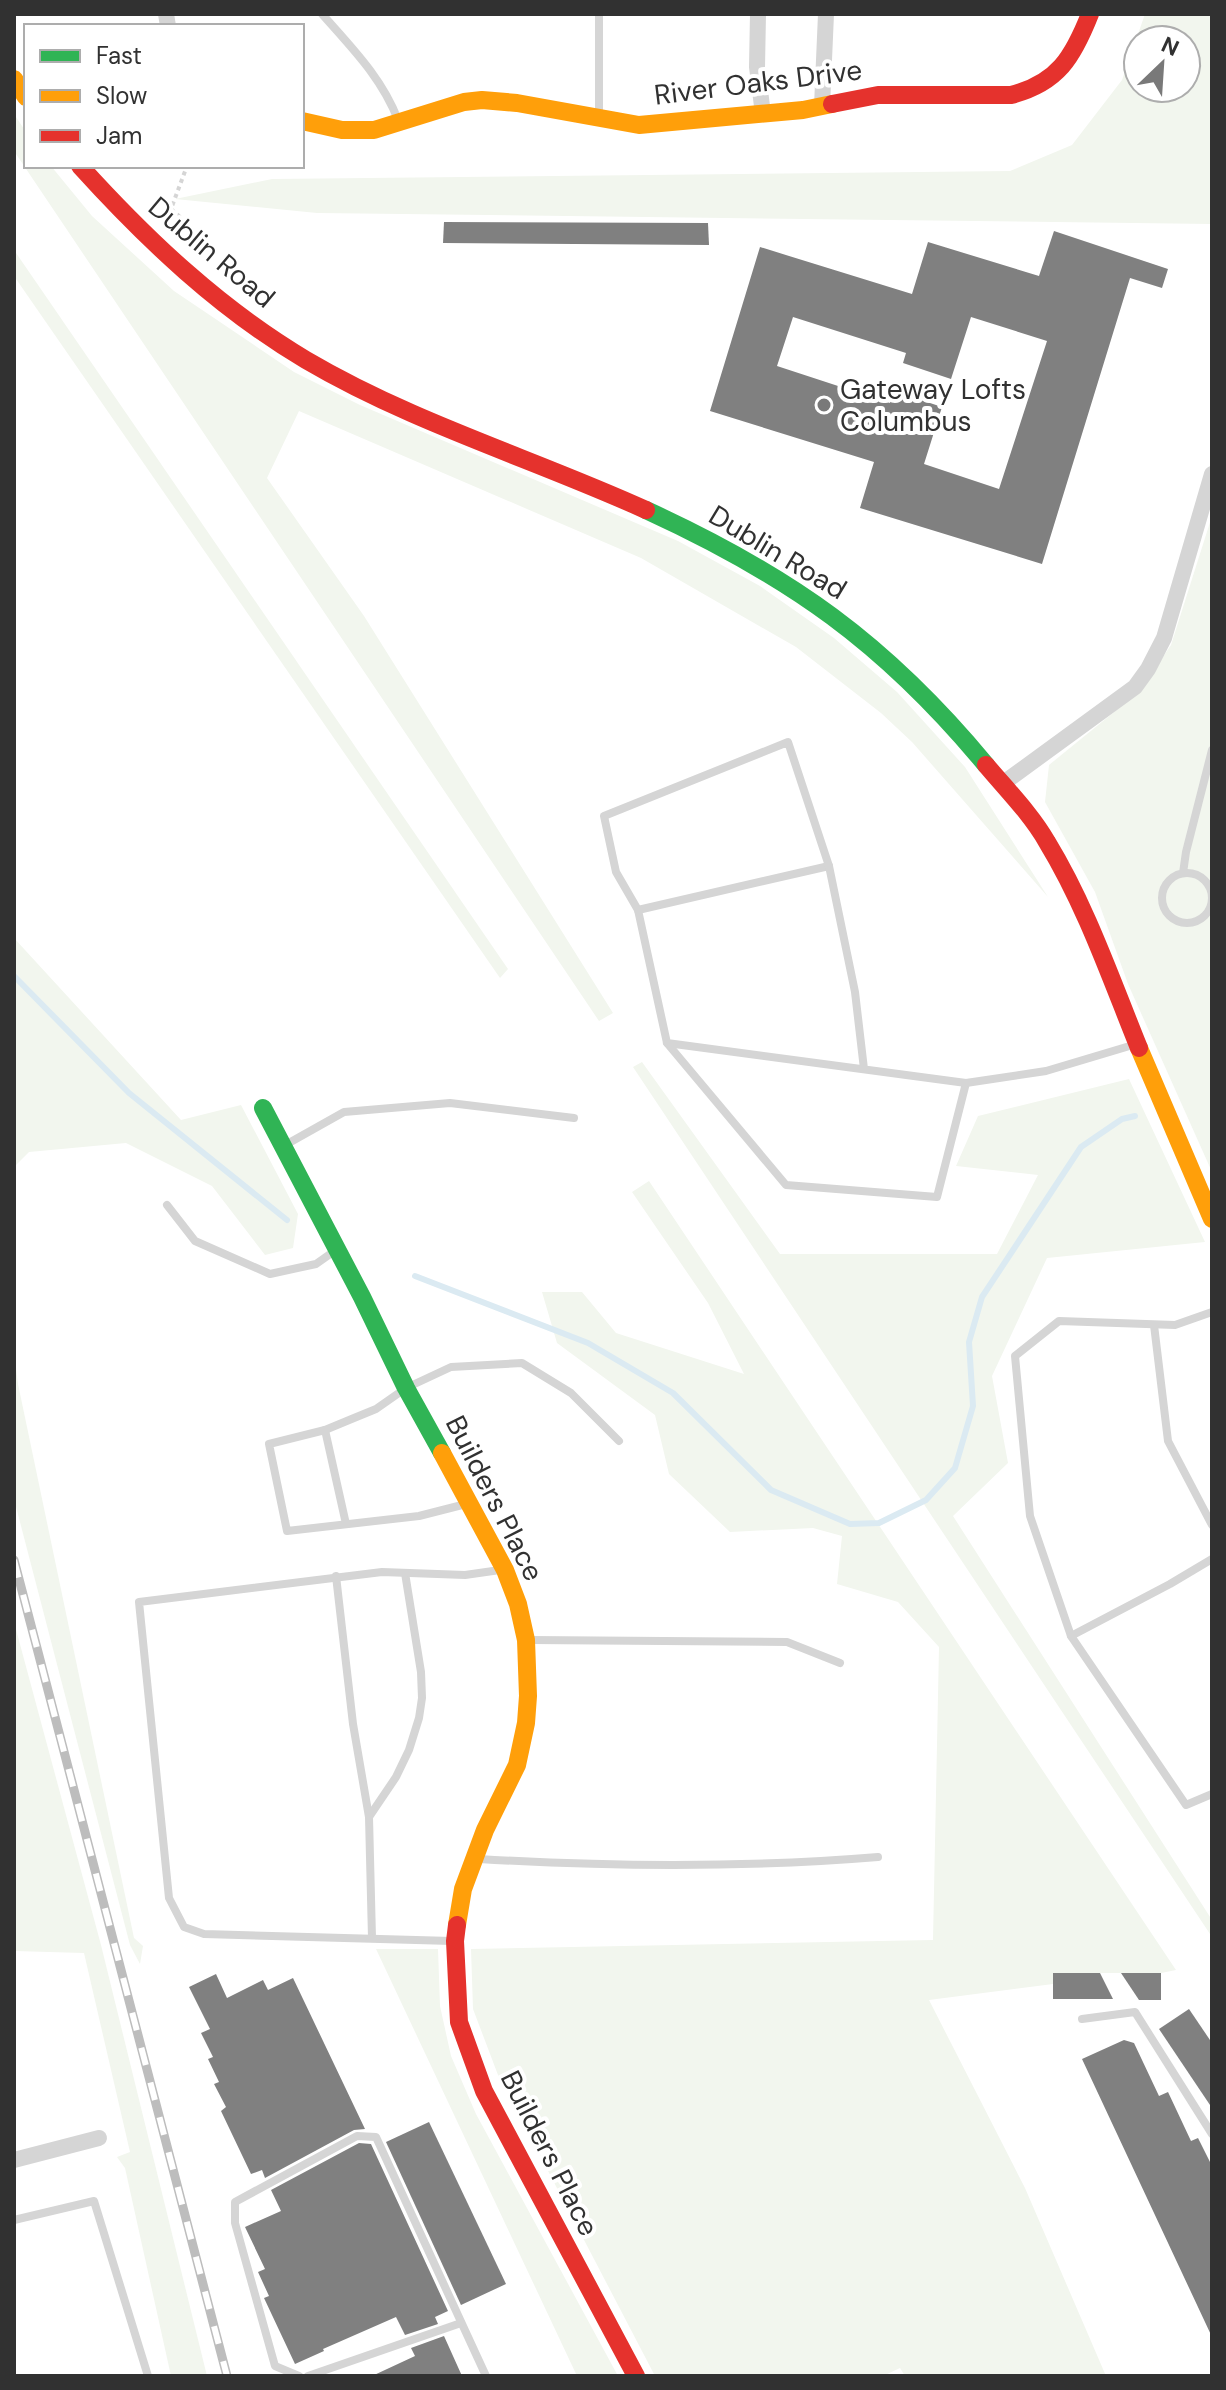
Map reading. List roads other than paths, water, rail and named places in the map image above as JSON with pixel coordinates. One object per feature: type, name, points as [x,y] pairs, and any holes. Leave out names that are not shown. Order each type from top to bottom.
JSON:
[{"type":"street","points":[[758,14],[757,67],[763,114]]},
{"type":"street","points":[[822,106],[826,14]]},
{"type":"street","name":"River Oaks Drive","points":[[304,121],[342,130],[374,130],[464,102],[482,100],[517,103],[639,125],[763,114],[878,95],[1011,95],[1030,92],[1056,75],[1077,47],[1090,14]]},
{"type":"street","name":"Dublin Road","points":[[84,168],[169,259],[241,317],[305,359],[376,397],[648,512],[735,553],[825,608],[894,664],[956,728],[1046,838],[1094,936],[1212,1219]]},
{"type":"street","points":[[1002,784],[1143,678],[1164,638],[1212,477]]},
{"type":"street","name":"Builders Place","points":[[263,1108],[406,1388],[505,1570],[518,1604],[526,1640],[528,1696],[521,1752],[463,1889],[455,1941],[459,2022],[484,2091],[636,2376]]},
{"type":"street","points":[[14,2160],[99,2138]]},
{"type":"lane","points":[[322,14],[378,79],[400,124]]},
{"type":"lane","points":[[599,14],[599,118]]},
{"type":"lane","points":[[864,1069],[855,992],[829,866],[788,742],[604,816],[616,872],[638,910],[667,1043],[786,1185],[937,1197],[966,1083]]},
{"type":"lane","points":[[1183,873],[1212,750]]},
{"type":"lane","points":[[638,910],[829,866]]},
{"type":"lane","points":[[1183,873],[1200,877],[1206,882],[1212,899],[1205,915],[1190,923],[1174,919],[1164,906],[1164,889],[1175,876],[1183,873]]},
{"type":"lane","points":[[667,1043],[966,1083],[1046,1071],[1137,1043]]},
{"type":"lane","points":[[283,1146],[344,1112],[450,1103],[574,1118]]},
{"type":"lane","points":[[167,1205],[195,1241],[270,1274],[316,1264],[337,1249]]},
{"type":"lane","points":[[1212,1312],[1175,1325],[1059,1321],[1015,1356],[1030,1516],[1071,1636],[1186,1805],[1212,1794]]},
{"type":"lane","points":[[1154,1325],[1168,1441],[1212,1525]]},
{"type":"lane","points":[[470,1503],[419,1516],[287,1531],[269,1444],[325,1430],[376,1409],[406,1388],[451,1367],[522,1363],[571,1393],[619,1441]]},
{"type":"lane","points":[[325,1430],[346,1524]]},
{"type":"lane","points":[[1071,1636],[1212,1559]]},
{"type":"lane","points":[[455,1941],[204,1934],[184,1927],[169,1898],[139,1602],[336,1576],[382,1572],[465,1575],[505,1570]]},
{"type":"lane","points":[[369,1817],[396,1777],[419,1718],[421,1672],[405,1573]]},
{"type":"lane","points":[[336,1576],[353,1724],[369,1817],[372,1938]]},
{"type":"lane","points":[[526,1640],[787,1642],[840,1663]]},
{"type":"lane","points":[[474,1858],[580,1865],[690,1867],[803,1864],[878,1857]]},
{"type":"lane","points":[[1082,2019],[1135,2012],[1212,2134]]},
{"type":"lane","points":[[299,2376],[275,2366],[235,2223],[235,2202],[357,2136],[376,2137],[486,2376]]},
{"type":"lane","points":[[14,2220],[94,2201],[148,2376]]},
{"type":"lane","points":[[308,2376],[461,2323]]},
{"type":"waterway","points":[[14,976],[129,1093],[287,1220]]},
{"type":"waterway","points":[[415,1276],[588,1343],[673,1393],[771,1490],[850,1524],[879,1523],[926,1500],[955,1468],[973,1406],[969,1342],[982,1297],[1081,1147],[1122,1119],[1135,1116]]},
{"type":"railway","points":[[14,1560],[227,2376]]},
{"type":"place","name":"Gateway Lofts Columbus","points":[[824,405]]}]
